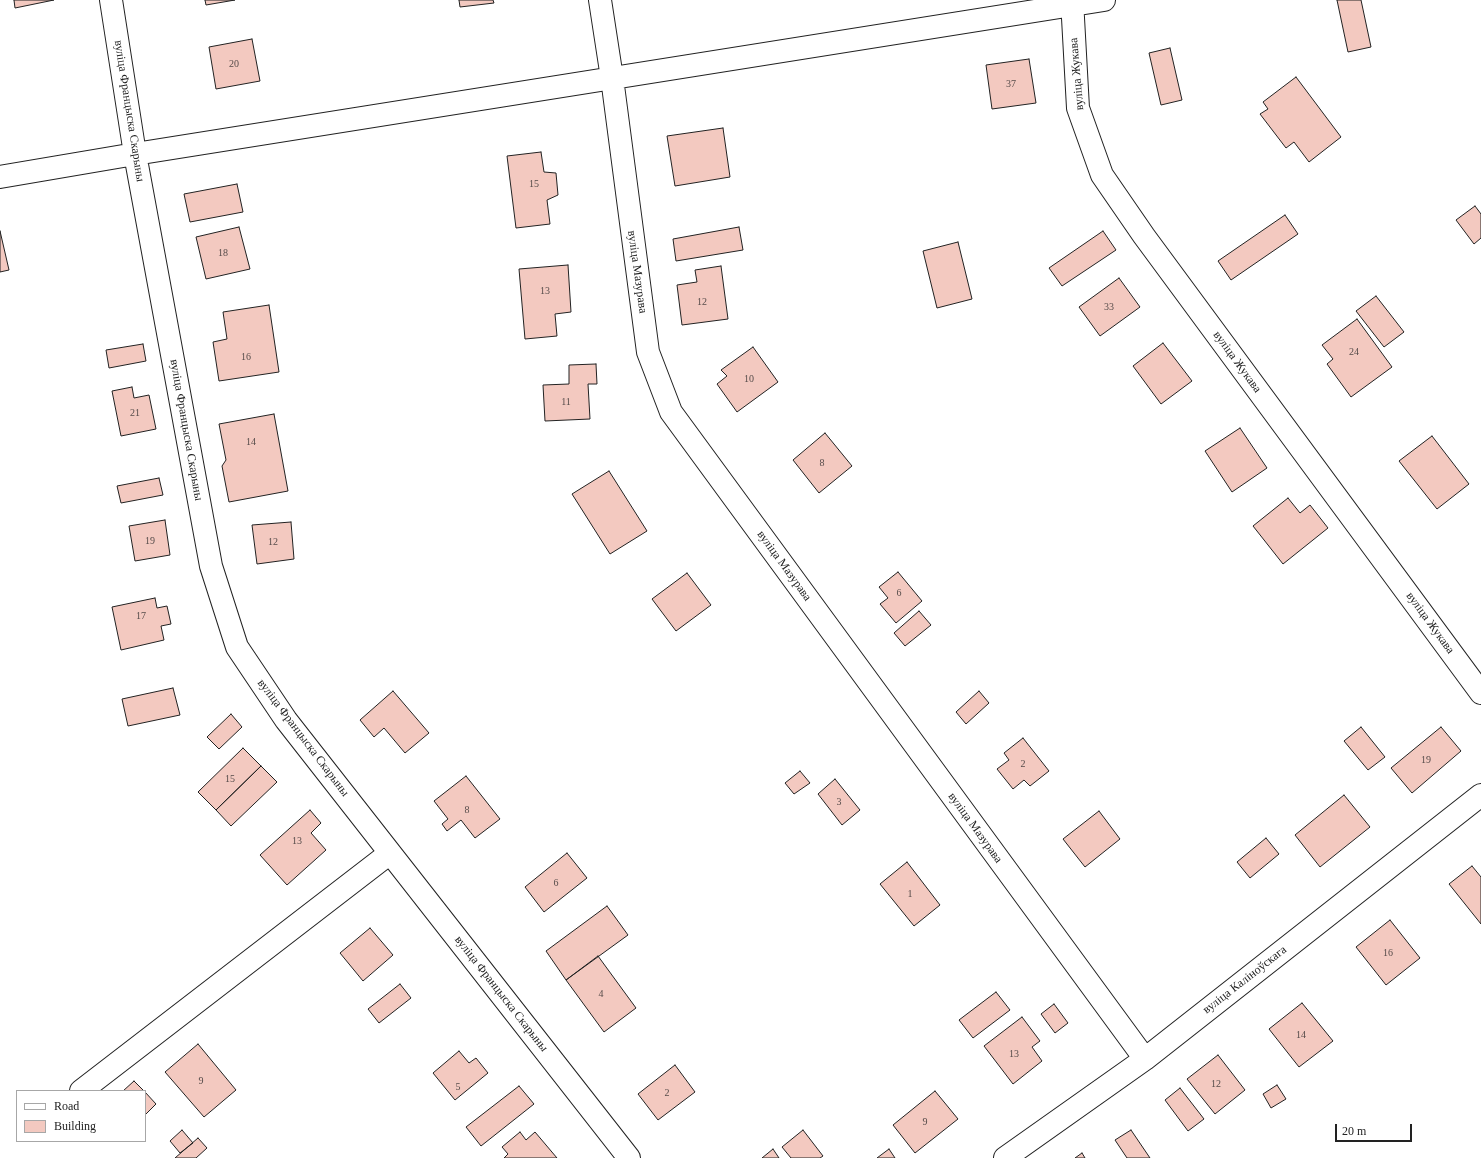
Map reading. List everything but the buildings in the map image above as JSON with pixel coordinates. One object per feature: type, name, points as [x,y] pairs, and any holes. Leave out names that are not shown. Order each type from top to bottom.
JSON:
[{"type":"street","name":"вуліца Францыска Скарыны","points":[[111,0],[135,154],[211,566],[237,647],[286,720],[629,1158]]},
{"type":"street","name":"вуліца Мазурава","points":[[600,0],[612,78],[648,352],[671,412],[1145,1059]]},
{"type":"street","points":[[0,177],[1072,3],[1104,0]]},
{"type":"street","name":"вуліца Жукава","points":[[1072,3],[1078,108],[1102,175],[1144,236],[1481,693]]},
{"type":"street","name":"вуліца Каліноўскага","points":[[1005,1158],[1145,1059],[1481,795]]},
{"type":"street","points":[[82,1090],[390,853]]}]
